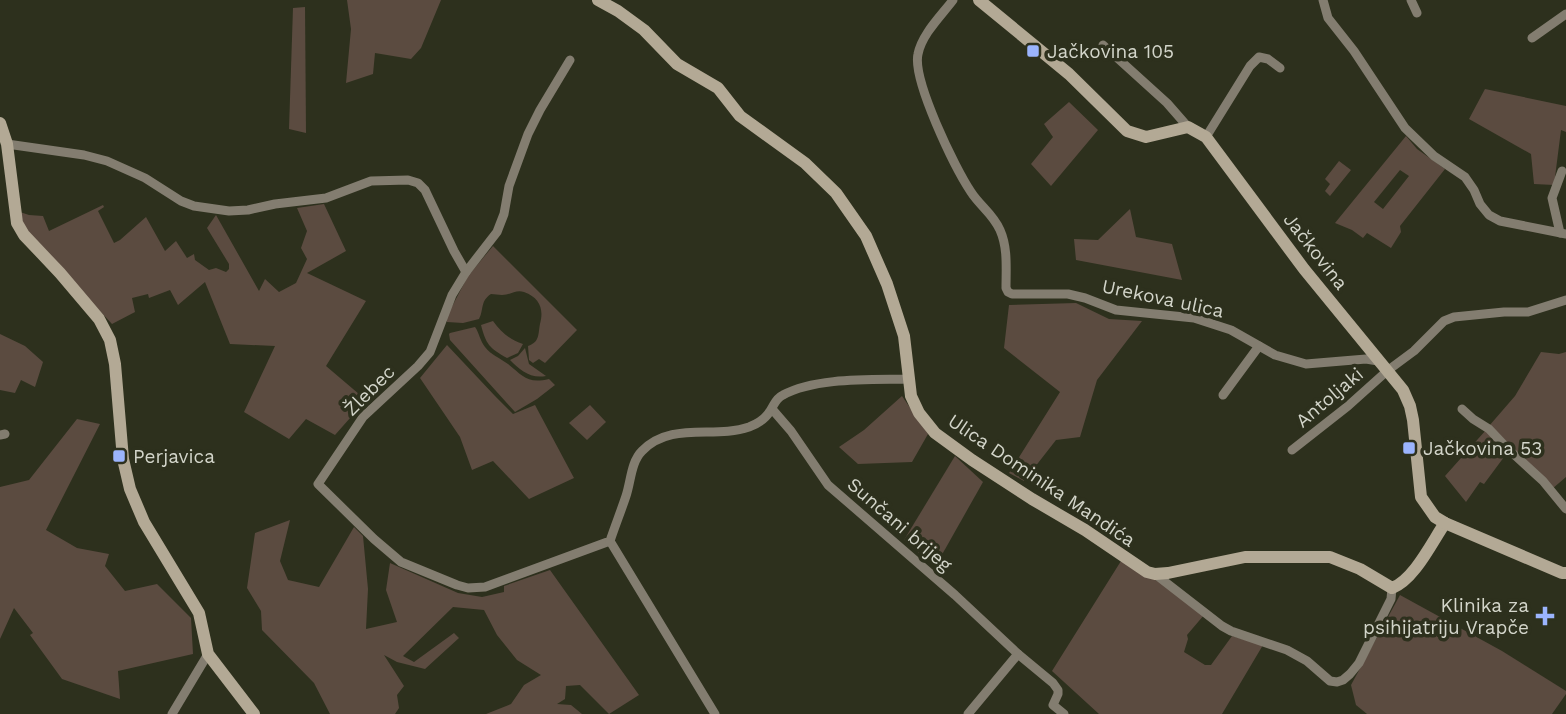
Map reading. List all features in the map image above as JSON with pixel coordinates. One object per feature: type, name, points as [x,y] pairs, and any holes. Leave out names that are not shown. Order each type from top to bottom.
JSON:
[{"type":"street","name":"Ulica Dominika Mandića","points":[[598,0],[645,30],[677,64],[718,88],[740,116],[805,163],[836,193],[866,236],[887,284],[904,336],[911,396],[919,413],[935,433],[1032,499],[1155,574]]},
{"type":"street","name":"Urekova ulica","points":[[953,0],[921,46],[918,65],[928,103],[962,176],[975,198],[992,215],[1001,231],[1006,256],[1008,292],[1012,295],[1068,294],[1116,310],[1195,318],[1231,330],[1275,355],[1306,364],[1366,359],[1383,366]]},
{"type":"street","points":[[979,0],[1069,74],[1127,131],[1146,138],[1188,127],[1167,103],[1103,45]]},
{"type":"street","points":[[1323,0],[1328,18],[1354,51],[1405,128],[1434,156],[1465,177],[1489,215],[1500,221],[1563,233],[1552,198],[1562,172]]},
{"type":"street","points":[[1411,0],[1417,13]]},
{"type":"street","points":[[1532,38],[1566,14]]},
{"type":"street","points":[[1206,136],[1250,66],[1259,57],[1268,59],[1280,68]]},
{"type":"street","name":"Žlebec","points":[[570,60],[528,134],[509,186],[504,214],[497,232],[452,295],[433,346],[425,358],[363,417],[318,484],[401,562],[468,588],[485,587],[610,541]]},
{"type":"street","points":[[0,122],[7,144],[6,176],[18,223],[24,235],[60,272],[99,319],[110,340],[115,364],[123,459],[130,489],[144,522],[199,613],[208,654],[254,714]]},
{"type":"street","name":"Jačkovina","points":[[1188,127],[1206,136],[1304,270],[1403,390],[1410,406],[1420,497],[1435,517],[1566,573]]},
{"type":"street","points":[[7,144],[107,161],[145,178],[194,206],[229,211],[326,198],[371,181],[408,180],[425,190],[466,272]]},
{"type":"street","name":"Antoljaki","points":[[1292,450],[1348,406],[1383,366],[1414,351],[1448,319],[1528,312],[1566,300]]},
{"type":"street","points":[[1223,395],[1259,346]]},
{"type":"street","points":[[715,714],[610,541],[625,500],[634,463],[645,448],[669,435],[727,431],[751,426],[765,418],[777,398],[804,386],[910,379]]},
{"type":"street","name":"Sunčani brijeg","points":[[772,409],[828,485],[955,594],[1056,686],[1058,694],[1053,705]]},
{"type":"street","points":[[1462,410],[1489,429],[1543,481],[1566,509]]},
{"type":"street","points":[[1392,588],[1400,585],[1414,570],[1445,523]]},
{"type":"street","points":[[1155,574],[1183,571],[1245,557],[1330,557],[1360,569],[1392,588]]},
{"type":"street","points":[[1155,574],[1222,626],[1287,650],[1307,661],[1331,681],[1343,680],[1359,663],[1391,599],[1392,588]]},
{"type":"street","points":[[172,714],[208,654]]},
{"type":"street","points":[[968,714],[1018,654]]},
{"type":"street","points":[[1046,714],[1053,705],[1064,714]]},
{"type":"shaded area","points":[[347,0],[441,0],[421,48],[411,59],[375,53],[373,74],[346,83],[351,29]]},
{"type":"shaded area","points":[[305,7],[306,133],[289,129],[293,8]]},
{"type":"shaded area","points":[[1485,89],[1566,106],[1566,132],[1561,130],[1554,185],[1534,184],[1531,154],[1469,119]]},
{"type":"shaded area","points":[[1069,102],[1098,130],[1051,186],[1031,164],[1053,137],[1044,124]]},
{"type":"shaded area","points":[[1406,136],[1417,149],[1445,169],[1400,226],[1401,232],[1391,248],[1367,233],[1363,238],[1335,223]],"holes":[[[1400,170],[1409,176],[1383,209],[1374,202]]]},
{"type":"shaded area","points":[[1339,161],[1351,170],[1330,196],[1325,191],[1330,184],[1325,179]]},
{"type":"shaded area","points":[[324,204],[346,251],[307,273],[366,301],[326,366],[366,400],[335,435],[306,419],[289,439],[244,412],[275,346],[230,344],[205,282],[178,305],[170,290],[149,298],[148,294],[132,298],[135,312],[112,324],[25,231],[20,212],[43,216],[49,231],[103,205],[98,211],[114,243],[146,217],[165,251],[176,241],[187,258],[194,254],[195,260],[209,270],[216,268],[226,272],[229,264],[207,228],[216,215],[259,291],[265,279],[279,292],[296,283],[307,259],[301,248],[307,231],[297,208]]},
{"type":"shaded area","points":[[1130,209],[1136,237],[1172,244],[1182,280],[1076,260],[1074,239],[1098,240]]},
{"type":"shaded area","points":[[493,246],[577,330],[545,363],[539,359],[533,363],[529,360],[528,346],[538,337],[541,314],[540,305],[529,294],[518,291],[502,295],[491,294],[484,303],[479,319],[463,323],[447,322],[446,318],[468,276]]},
{"type":"shaded area","points":[[1076,303],[1109,319],[1142,321],[1097,380],[1080,437],[1056,440],[1024,481],[1009,473],[1060,392],[1004,348],[1009,305]]},
{"type":"shaded area","points":[[493,321],[506,335],[523,344],[518,353],[507,358],[489,345],[481,325]]},
{"type":"shaded area","points":[[475,327],[487,350],[530,380],[549,379],[555,385],[515,412],[450,340],[450,333]]},
{"type":"shaded area","points":[[0,334],[25,346],[43,362],[35,387],[21,380],[15,393],[0,390]]},
{"type":"shaded area","points":[[447,345],[513,414],[535,405],[574,478],[529,499],[493,461],[472,470],[460,437],[420,378]]},
{"type":"shaded area","points":[[525,348],[529,364],[546,376],[530,375],[510,360]]},
{"type":"shaded area","points":[[1541,352],[1566,352],[1566,477],[1552,489],[1489,426],[1515,396]]},
{"type":"shaded area","points":[[902,396],[928,434],[912,462],[858,464],[839,447],[864,430]]},
{"type":"shaded area","points":[[590,405],[606,422],[587,440],[569,423]]},
{"type":"shaded area","points":[[77,419],[100,424],[46,530],[77,548],[109,554],[105,566],[125,591],[157,584],[191,618],[193,654],[118,671],[120,699],[62,679],[14,608],[0,639],[0,487],[29,480]]},
{"type":"shaded area","points":[[1486,430],[1507,453],[1484,484],[1480,482],[1466,502],[1445,476]]},
{"type":"shaded area","points":[[955,456],[983,482],[935,567],[904,540]]},
{"type":"shaded area","points":[[290,520],[280,561],[288,580],[319,587],[354,527],[363,536],[368,589],[366,629],[397,622],[386,590],[390,563],[458,593],[482,597],[504,592],[504,586],[550,570],[639,695],[609,714],[580,685],[566,686],[565,699],[557,704],[571,705],[582,714],[486,714],[511,704],[524,685],[541,675],[517,660],[497,635],[484,610],[453,607],[403,656],[414,662],[454,633],[459,638],[425,669],[397,662],[384,655],[404,686],[397,695],[399,708],[395,714],[330,714],[314,683],[262,630],[261,611],[247,588],[255,533]]},
{"type":"shaded area","points":[[1121,561],[1163,584],[1204,615],[1187,635],[1184,652],[1205,665],[1211,665],[1232,636],[1263,645],[1222,714],[1099,714],[1052,671]]},
{"type":"shaded area","points":[[1400,595],[1502,651],[1566,691],[1566,694],[1552,714],[1367,714],[1356,705],[1351,685]]},
{"type":"place","name":"Jačkovina 105","points":[[1033,51]]},
{"type":"place","name":"Jačkovina 53","points":[[1409,448]]},
{"type":"place","name":"Perjavica","points":[[119,456]]},
{"type":"place","name":"Klinika za psihijatriju Vrapče","points":[[1545,616]]}]
